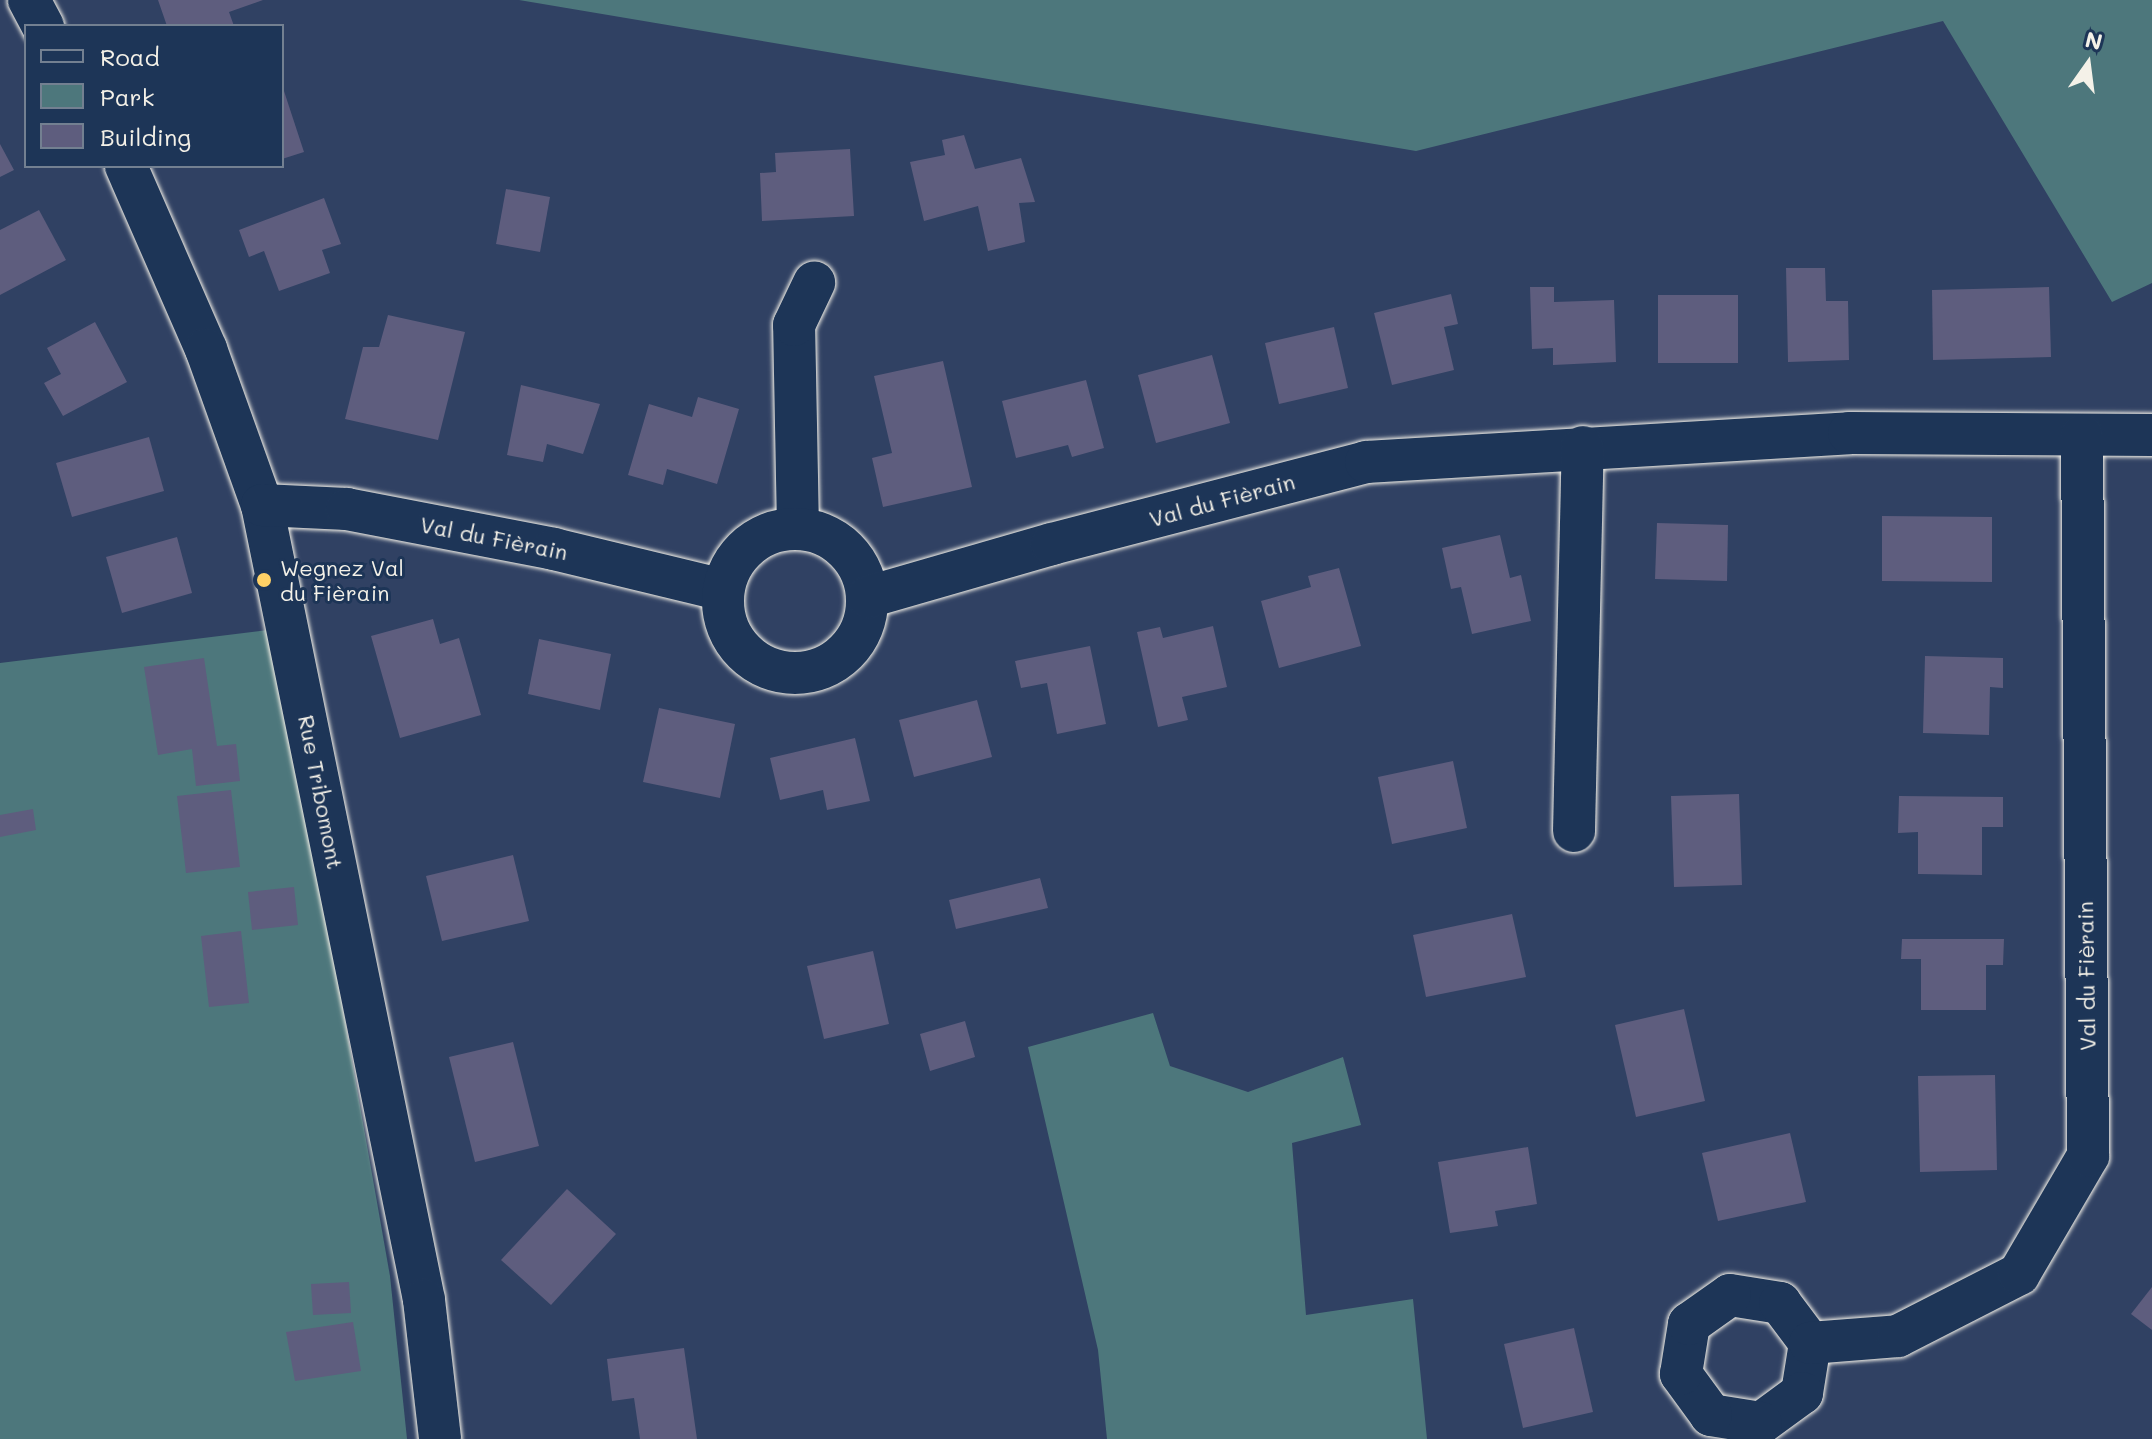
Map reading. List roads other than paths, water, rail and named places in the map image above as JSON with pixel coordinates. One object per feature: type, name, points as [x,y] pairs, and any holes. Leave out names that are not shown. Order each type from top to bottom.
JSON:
[{"type":"street","points":[[29,0],[42,24]]},
{"type":"street","name":"Rue Tribomont","points":[[127,168],[206,349],[262,505],[424,1300],[440,1439]]},
{"type":"street","points":[[798,529],[794,325],[814,283]]},
{"type":"street","name":"Val du Fièrain","points":[[868,597],[1052,544],[1366,462],[1849,433],[2152,435]]},
{"type":"street","name":"Val du Fièrain","points":[[1810,1343],[1898,1336],[2019,1274],[2088,1156],[2082,435]]},
{"type":"street","points":[[1574,831],[1583,447]]},
{"type":"street","name":"Val du Fièrain","points":[[262,505],[347,509],[554,549],[723,590]]},
{"type":"street","points":[[798,529],[822,533],[846,550],[862,572],[868,597],[861,631],[840,658],[809,673],[775,671],[745,654],[726,624],[723,590],[732,566],[749,545],[772,532],[798,529]]},
{"type":"place","name":"Wegnez Val du Fièrain","points":[[264,580]]}]
